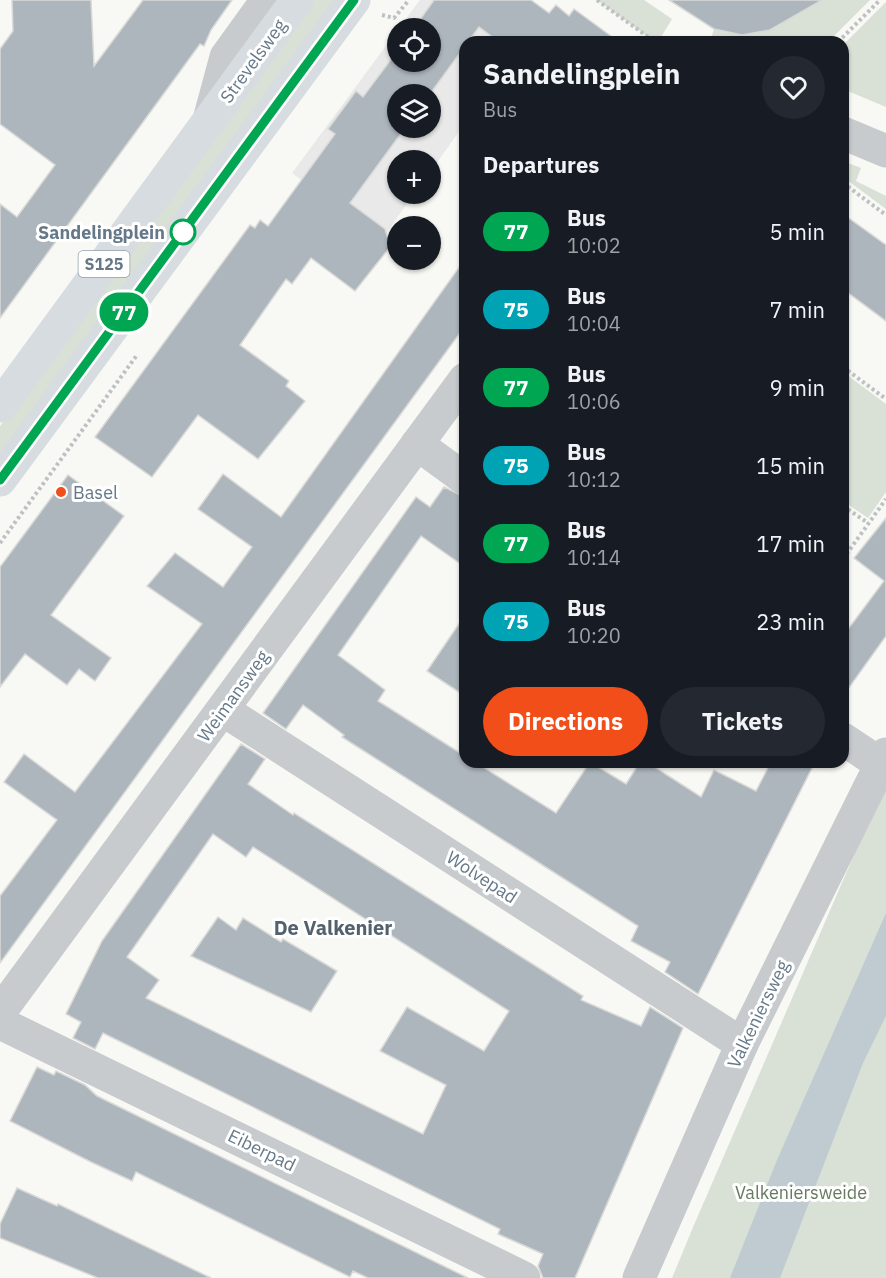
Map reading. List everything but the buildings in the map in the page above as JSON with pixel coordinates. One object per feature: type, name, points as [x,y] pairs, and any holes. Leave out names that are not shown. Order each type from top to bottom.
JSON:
[{"type":"main road","name":"Strevelsweg","points":[[0,406],[297,0]]},
{"type":"main road","name":"S125","points":[[0,480],[360,7]]},
{"type":"street","name":"Strevelsweg","points":[[209,122],[226,57],[267,0]]},
{"type":"street","points":[[849,136],[886,151]]},
{"type":"street","name":"Weimansweg","points":[[0,1011],[459,387]]},
{"type":"street","points":[[417,444],[459,475]]},
{"type":"street","name":"Wolvepad","points":[[223,710],[742,1044]]},
{"type":"street","points":[[849,742],[883,759]]},
{"type":"street","name":"Valkeniersweg","points":[[639,1278],[742,1044],[883,759]]},
{"type":"street","name":"Eiberpad","points":[[0,1023],[524,1278]]},
{"type":"path","points":[[360,7],[394,18],[409,0]]},
{"type":"path","points":[[597,0],[647,36]]},
{"type":"path","points":[[844,36],[880,0]]},
{"type":"path","points":[[849,187],[886,215]]},
{"type":"path","points":[[849,371],[886,399]]},
{"type":"path","points":[[849,550],[886,499]]},
{"type":"path","points":[[849,510],[868,523]]},
{"type":"shaded area","points":[[420,0],[528,0],[545,36],[459,36],[459,131],[441,157],[441,150],[387,150],[387,204],[407,204],[398,216],[387,216],[387,232],[381,240],[292,173],[387,45],[387,72],[441,72],[441,18],[406,18]]},
{"type":"shaded area","points":[[886,913],[886,1016],[863,1063],[780,1278],[730,1278],[777,1160]]},
{"type":"green space","points":[[313,0],[338,0],[0,459],[0,426]]},
{"type":"green space","points":[[597,0],[644,0],[672,19],[662,36],[647,36]]},
{"type":"green space","points":[[808,0],[870,0],[834,36],[712,36],[714,29],[742,34],[766,30],[798,10]]},
{"type":"green space","points":[[886,2],[886,107],[849,92],[849,39]]},
{"type":"green space","points":[[849,163],[861,168],[856,181],[886,196],[886,209],[849,181]]},
{"type":"green space","points":[[849,376],[886,404],[886,492],[868,518],[849,505]]},
{"type":"green space","name":"Valkeniersweide","points":[[886,781],[886,1278],[672,1278],[694,1225]]},
{"type":"bus line","name":"77","points":[[0,480],[354,0]]},
{"type":"place","name":"Sandelingplein","points":[[183,232]]},
{"type":"place","name":"Basel","points":[[61,492]]},
{"type":"district","name":"De Valkenier","points":[[333,927]]}]
